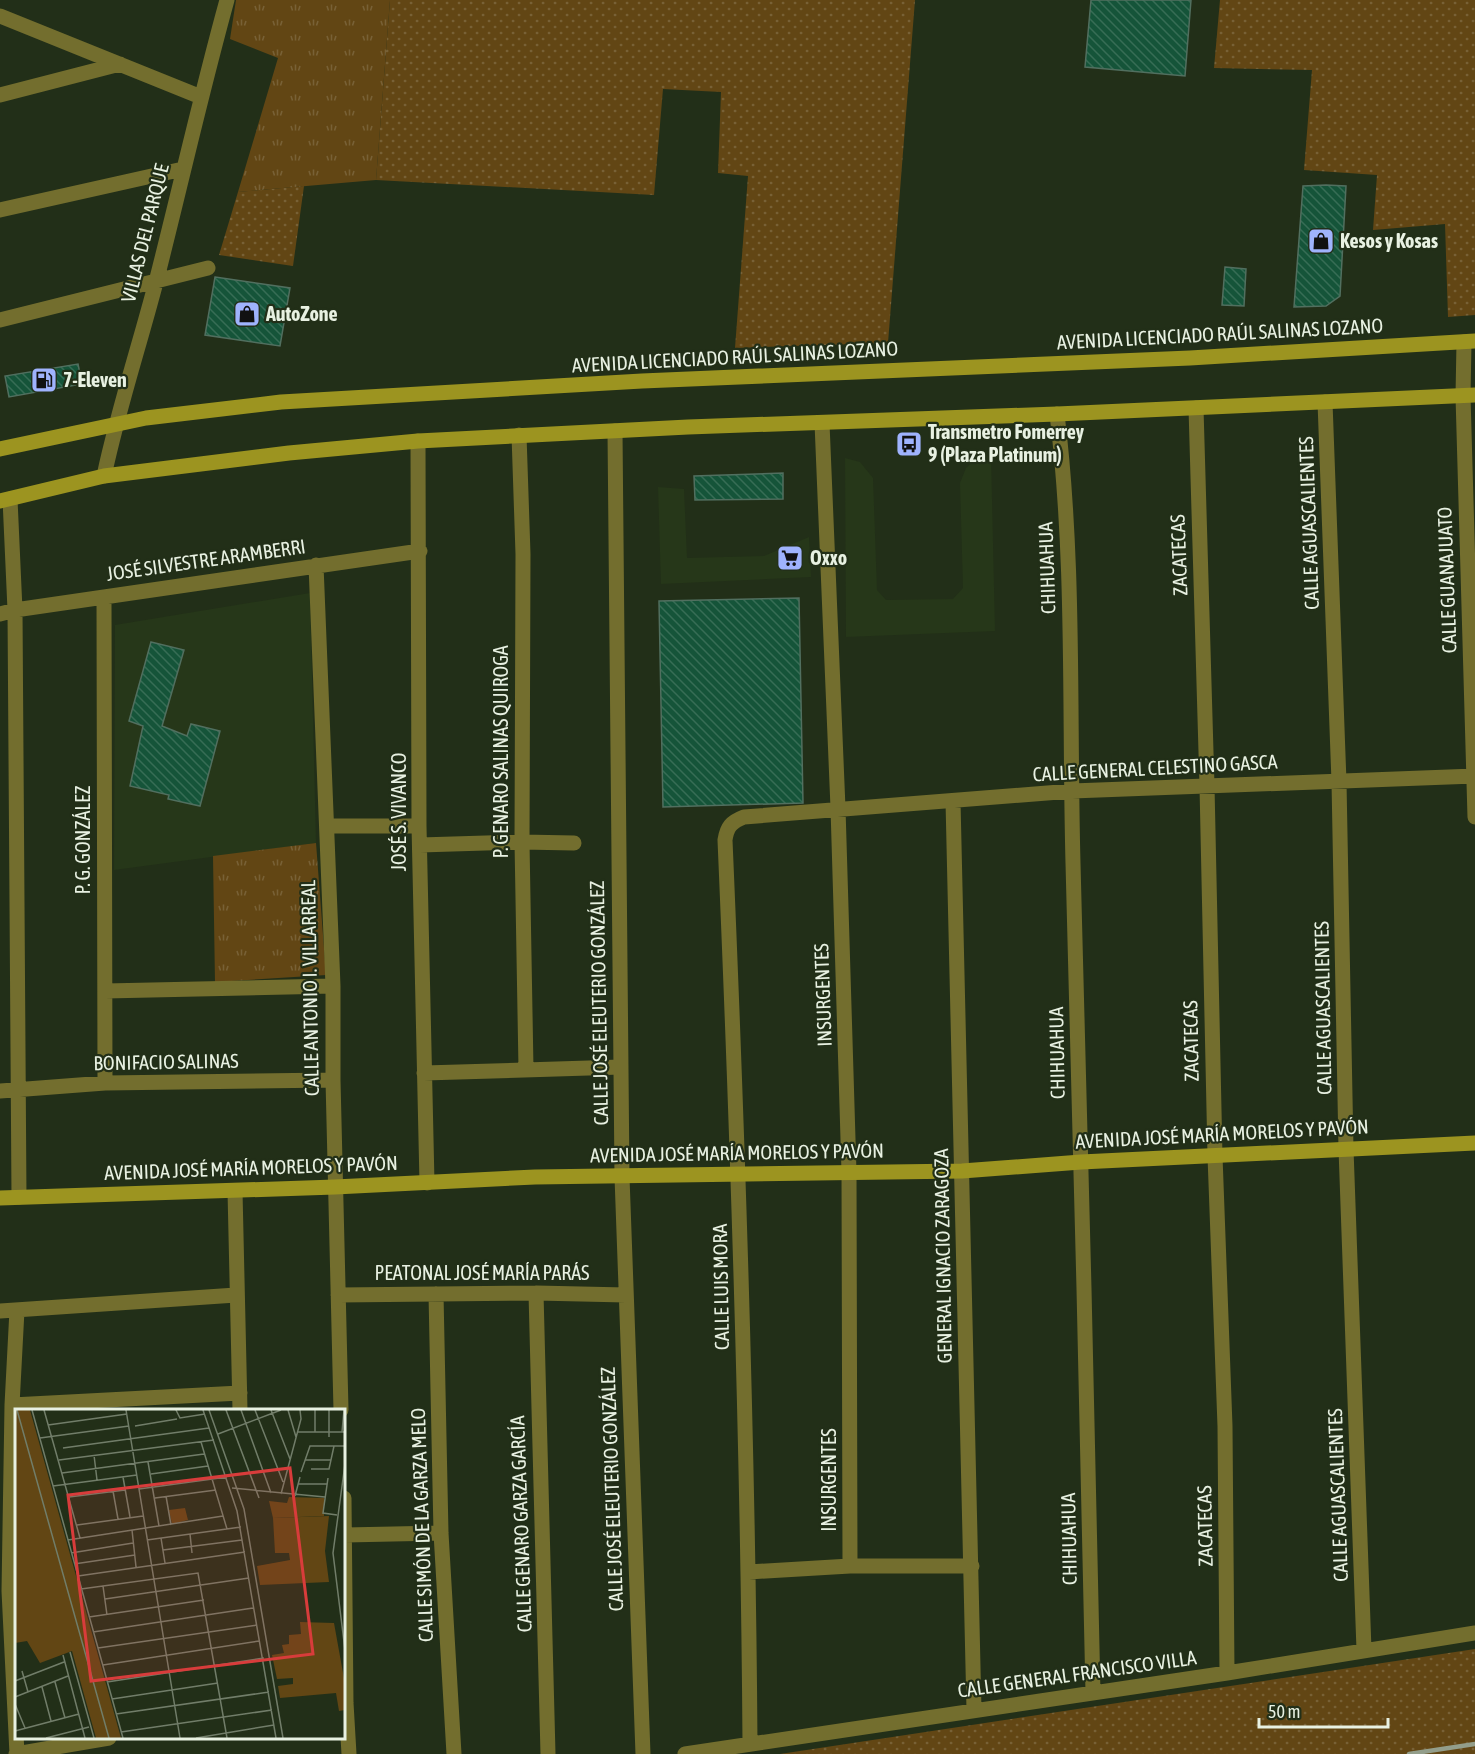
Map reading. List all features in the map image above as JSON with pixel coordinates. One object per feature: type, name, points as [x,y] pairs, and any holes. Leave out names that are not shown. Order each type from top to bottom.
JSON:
[{"type":"main road","name":"AVENIDA LICENCIADO RAÚL SALINAS LOZANO","points":[[0,449],[155,417],[293,401],[642,381],[1190,358],[1469,342]]},
{"type":"main road","points":[[5,500],[104,476],[278,454],[418,441],[1469,395]]},
{"type":"main road","name":"AVENIDA JOSÉ MARÍA MORELOS Y PAVÓN","points":[[0,1198],[235,1191],[535,1177],[962,1171],[1081,1162],[1475,1143]]},
{"type":"street","name":"VILLAS DEL PARQUE","points":[[104,476],[115,425],[156,283],[227,0]]},
{"type":"street","points":[[0,16],[201,97]]},
{"type":"street","points":[[0,95],[120,64]]},
{"type":"street","points":[[0,210],[183,169]]},
{"type":"street","points":[[0,320],[156,283],[208,268]]},
{"type":"street","name":"CALLE GUANAJUATO","points":[[1469,342],[1475,817]]},
{"type":"street","name":"CALLE AGUASCALIENTES","points":[[1325,402],[1339,782],[1346,1149],[1364,1650]]},
{"type":"street","name":"ZACATECAS","points":[[1196,408],[1215,1156],[1225,1426],[1227,1673]]},
{"type":"street","name":"CHIHUAHUA","points":[[1057,414],[1070,584],[1071,791],[1093,1693]]},
{"type":"street","name":"INSURGENTES","points":[[822,423],[838,808],[849,1172],[850,1566]]},
{"type":"street","name":"CALLE JOSÉ ELEUTERIO GONZÁLEZ","points":[[615,431],[622,1177],[643,1754]]},
{"type":"street","name":"P. GENARO SALINAS QUIROGA","points":[[519,435],[523,554],[522,842],[526,1069]]},
{"type":"street","name":"JOSÉ S. VIVANCO","points":[[418,441],[419,826],[427,1183]]},
{"type":"street","points":[[5,500],[15,610],[19,1197]]},
{"type":"street","name":"JOSÉ SILVESTRE ARAMBERRI","points":[[0,614],[420,551]]},
{"type":"street","name":"CALLE ANTONIO I. VILLARREAL","points":[[316,565],[333,986],[341,1409]]},
{"type":"street","name":"P. G. GONZÁLEZ","points":[[104,597],[105,1083]]},
{"type":"street","name":"CALLE GENERAL CELESTINO GASCA","points":[[726,829],[734,821],[744,817],[1071,791],[1474,776]]},
{"type":"street","name":"GENERAL IGNACIO ZARAGOZA","points":[[953,801],[974,1710]]},
{"type":"street","points":[[327,825],[419,826]]},
{"type":"street","name":"CALLE LUIS MORA","points":[[726,829],[740,1175],[749,1572],[750,1744]]},
{"type":"street","points":[[420,845],[574,843]]},
{"type":"street","points":[[0,881],[16,880]]},
{"type":"street","points":[[105,992],[333,986]]},
{"type":"street","points":[[424,1073],[621,1067]]},
{"type":"street","name":"BONIFACIO SALINAS","points":[[0,1091],[105,1083],[333,1080]]},
{"type":"street","points":[[235,1191],[240,1409]]},
{"type":"street","name":"PEATONAL JOSÉ MARÍA PARÁS","points":[[338,1295],[536,1293],[626,1295]]},
{"type":"street","name":"CALLE GENARO GARZA GARCÍA","points":[[536,1293],[548,1754]]},
{"type":"street","name":"CALLE SIMÓN DE LA GARZA MELO","points":[[436,1294],[441,1533],[454,1754]]},
{"type":"street","points":[[0,1311],[236,1295]]},
{"type":"street","points":[[15,1713],[9,1591],[12,1405],[17,1310]]},
{"type":"street","points":[[12,1405],[240,1392]]},
{"type":"street","points":[[349,1754],[345,1703],[345,1535],[441,1533]]},
{"type":"street","points":[[749,1572],[850,1566],[972,1566]]},
{"type":"street","name":"CALLE GENERAL FRANCISCO VILLA","points":[[686,1754],[1227,1673],[1475,1633]]},
{"type":"street","points":[[16,1739],[17,1754],[98,1739]]},
{"type":"shaded area","points":[[991,455],[995,631],[846,637],[845,458],[860,462],[873,478],[877,590],[886,600],[953,599],[963,588],[960,483],[966,468],[977,458]]},
{"type":"shaded area","points":[[658,487],[684,489],[687,558],[764,556],[809,537],[811,577],[661,584]]},
{"type":"shaded area","points":[[310,593],[316,843],[114,870],[115,625]]},
{"type":"green space","points":[[236,0],[390,0],[376,180],[238,192],[278,58],[230,39]]},
{"type":"green space","points":[[390,0],[915,0],[888,343],[735,348],[748,176],[718,173],[721,92],[663,89],[654,195],[376,180]]},
{"type":"green space","points":[[1220,0],[1475,0],[1475,315],[1448,317],[1445,224],[1373,230],[1377,175],[1304,170],[1312,70],[1214,68]]},
{"type":"green space","points":[[304,186],[293,266],[219,255],[238,192]]},
{"type":"green space","points":[[316,843],[326,975],[215,982],[213,856]]},
{"type":"green space","points":[[1475,1649],[1475,1754],[780,1754]]},
{"type":"building","points":[[1091,0],[1191,0],[1185,76],[1085,67]]},
{"type":"building","name":"Kesos y Kosas","points":[[1303,186],[1346,186],[1340,296],[1326,306],[1294,307]]},
{"type":"building","points":[[1225,267],[1246,269],[1244,306],[1222,305]]},
{"type":"building","name":"AutoZone","points":[[215,277],[290,288],[280,346],[205,335]]},
{"type":"building","name":"7-Eleven","points":[[78,364],[82,384],[9,397],[5,376]]},
{"type":"building","name":"Oxxo","points":[[783,473],[783,499],[695,500],[694,476]]},
{"type":"building","points":[[799,598],[803,803],[663,807],[659,601]]},
{"type":"building","points":[[151,642],[184,650],[162,726],[187,736],[191,724],[220,731],[200,806],[168,799],[169,795],[130,786],[143,726],[129,721]]},
{"type":"railway","points":[[1409,1754],[1475,1744]]},
{"type":"place","name":"Kesos y Kosas","points":[[1321,241]]},
{"type":"place","name":"AutoZone","points":[[247,314]]},
{"type":"place","name":"7-Eleven","points":[[44,380]]},
{"type":"place","name":"Transmetro Fomerrey 9 (Plaza Platinum)","points":[[909,444]]},
{"type":"place","name":"Oxxo","points":[[790,558]]}]
